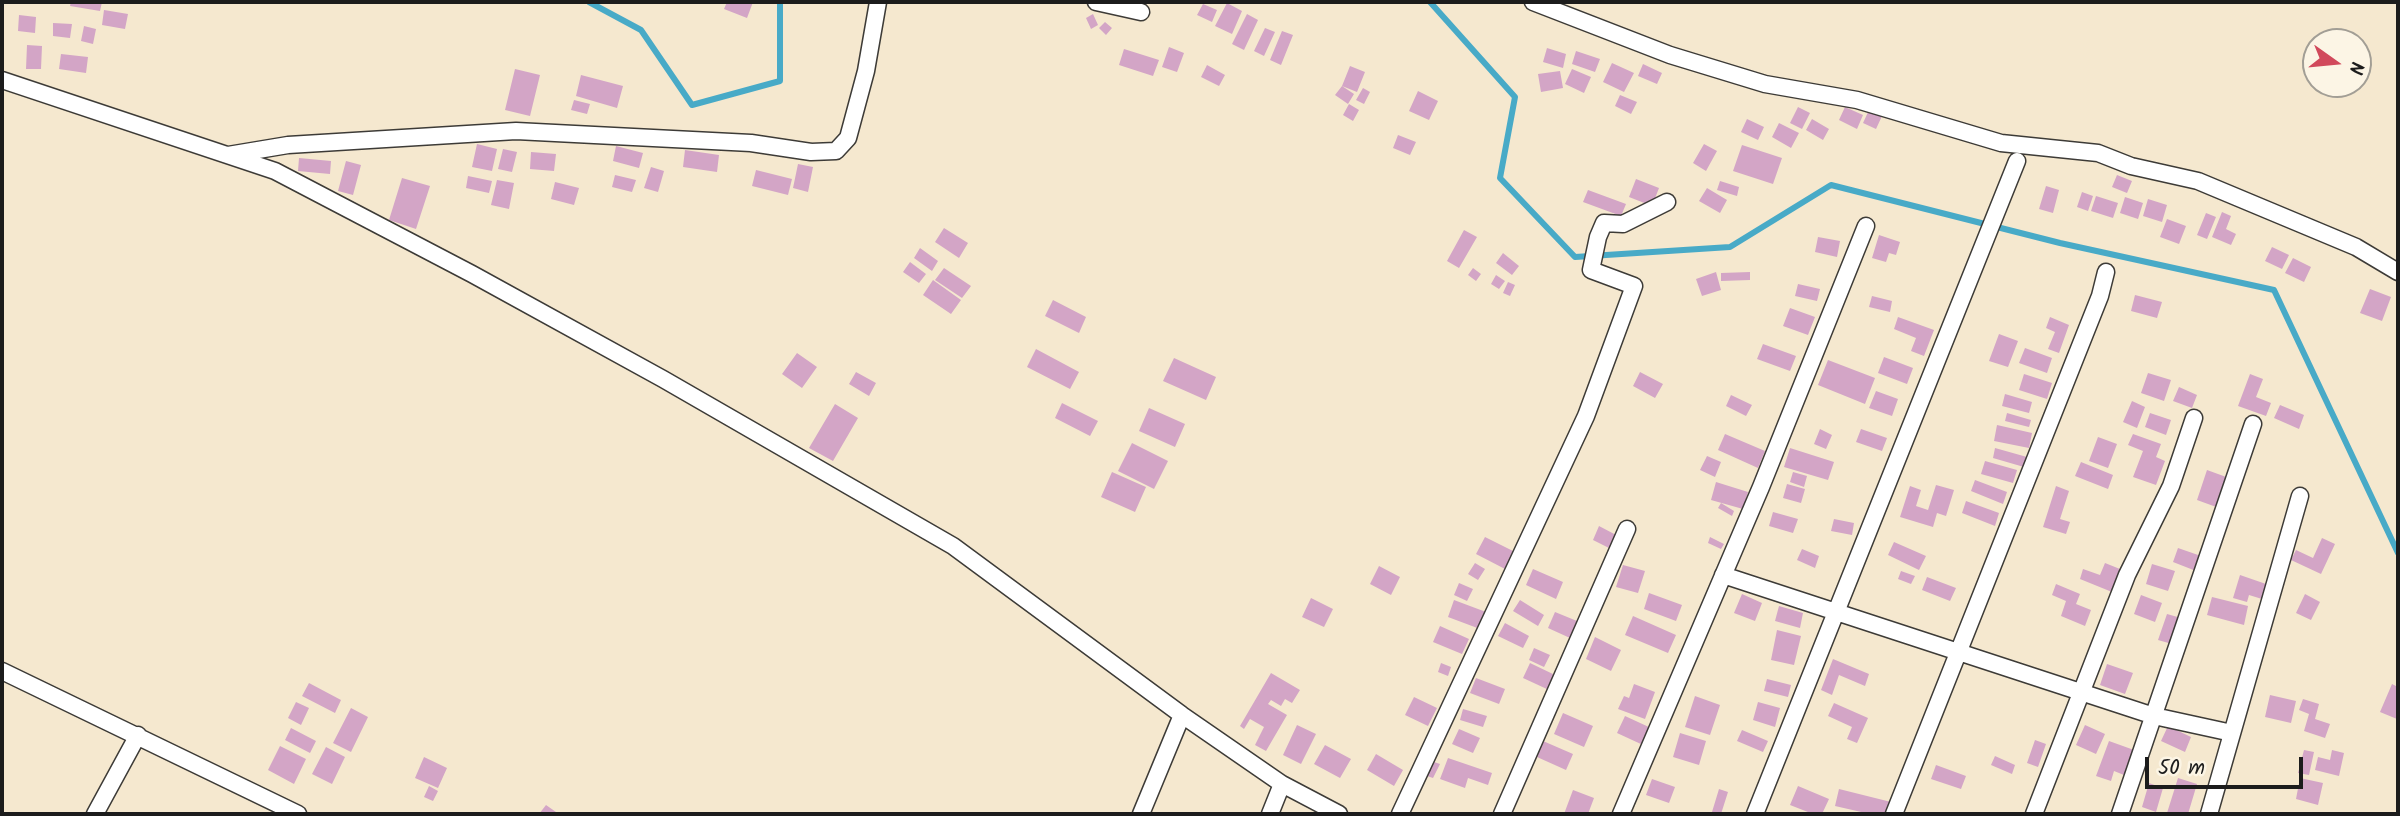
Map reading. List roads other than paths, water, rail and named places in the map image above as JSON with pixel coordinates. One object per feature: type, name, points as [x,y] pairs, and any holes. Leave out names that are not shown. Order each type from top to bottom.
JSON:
[{"type":"street","points":[[226,155],[288,145],[516,131],[751,143],[811,152],[836,152],[848,138],[866,71],[878,2]]},
{"type":"street","points":[[1096,2],[1141,12]]},
{"type":"street","points":[[1533,2],[1670,55],[1765,84],[1857,100],[2001,143],[2098,153],[2131,166],[2197,181],[2356,247],[2398,272]]},
{"type":"street","points":[[2,80],[275,171],[472,274],[663,379],[954,546],[1182,715],[1282,784],[1339,814]]},
{"type":"street","points":[[1755,814],[2017,161]]},
{"type":"street","points":[[1400,814],[1586,416],[1634,286],[1591,270],[1604,223],[1623,224],[1667,202]]},
{"type":"street","points":[[1621,814],[1761,487],[1866,226]]},
{"type":"street","points":[[1894,814],[2100,296],[2106,272]]},
{"type":"street","points":[[2034,814],[2127,575],[2171,486],[2194,418]]},
{"type":"street","points":[[2120,814],[2253,424]]},
{"type":"street","points":[[2209,814],[2300,496]]},
{"type":"street","points":[[1502,814],[1627,529]]},
{"type":"street","points":[[1723,575],[2154,716],[2232,733]]},
{"type":"street","points":[[2,671],[298,814]]},
{"type":"street","points":[[1141,814],[1182,715]]},
{"type":"street","points":[[95,814],[138,736]]},
{"type":"street","points":[[1270,814],[1282,784]]},
{"type":"waterway","points":[[589,2],[641,30],[692,105],[780,81],[780,2]]},
{"type":"waterway","points":[[1430,2],[1515,97],[1500,178],[1575,257],[1730,247],[1831,185],[2060,243],[2274,290],[2398,553]]}]
